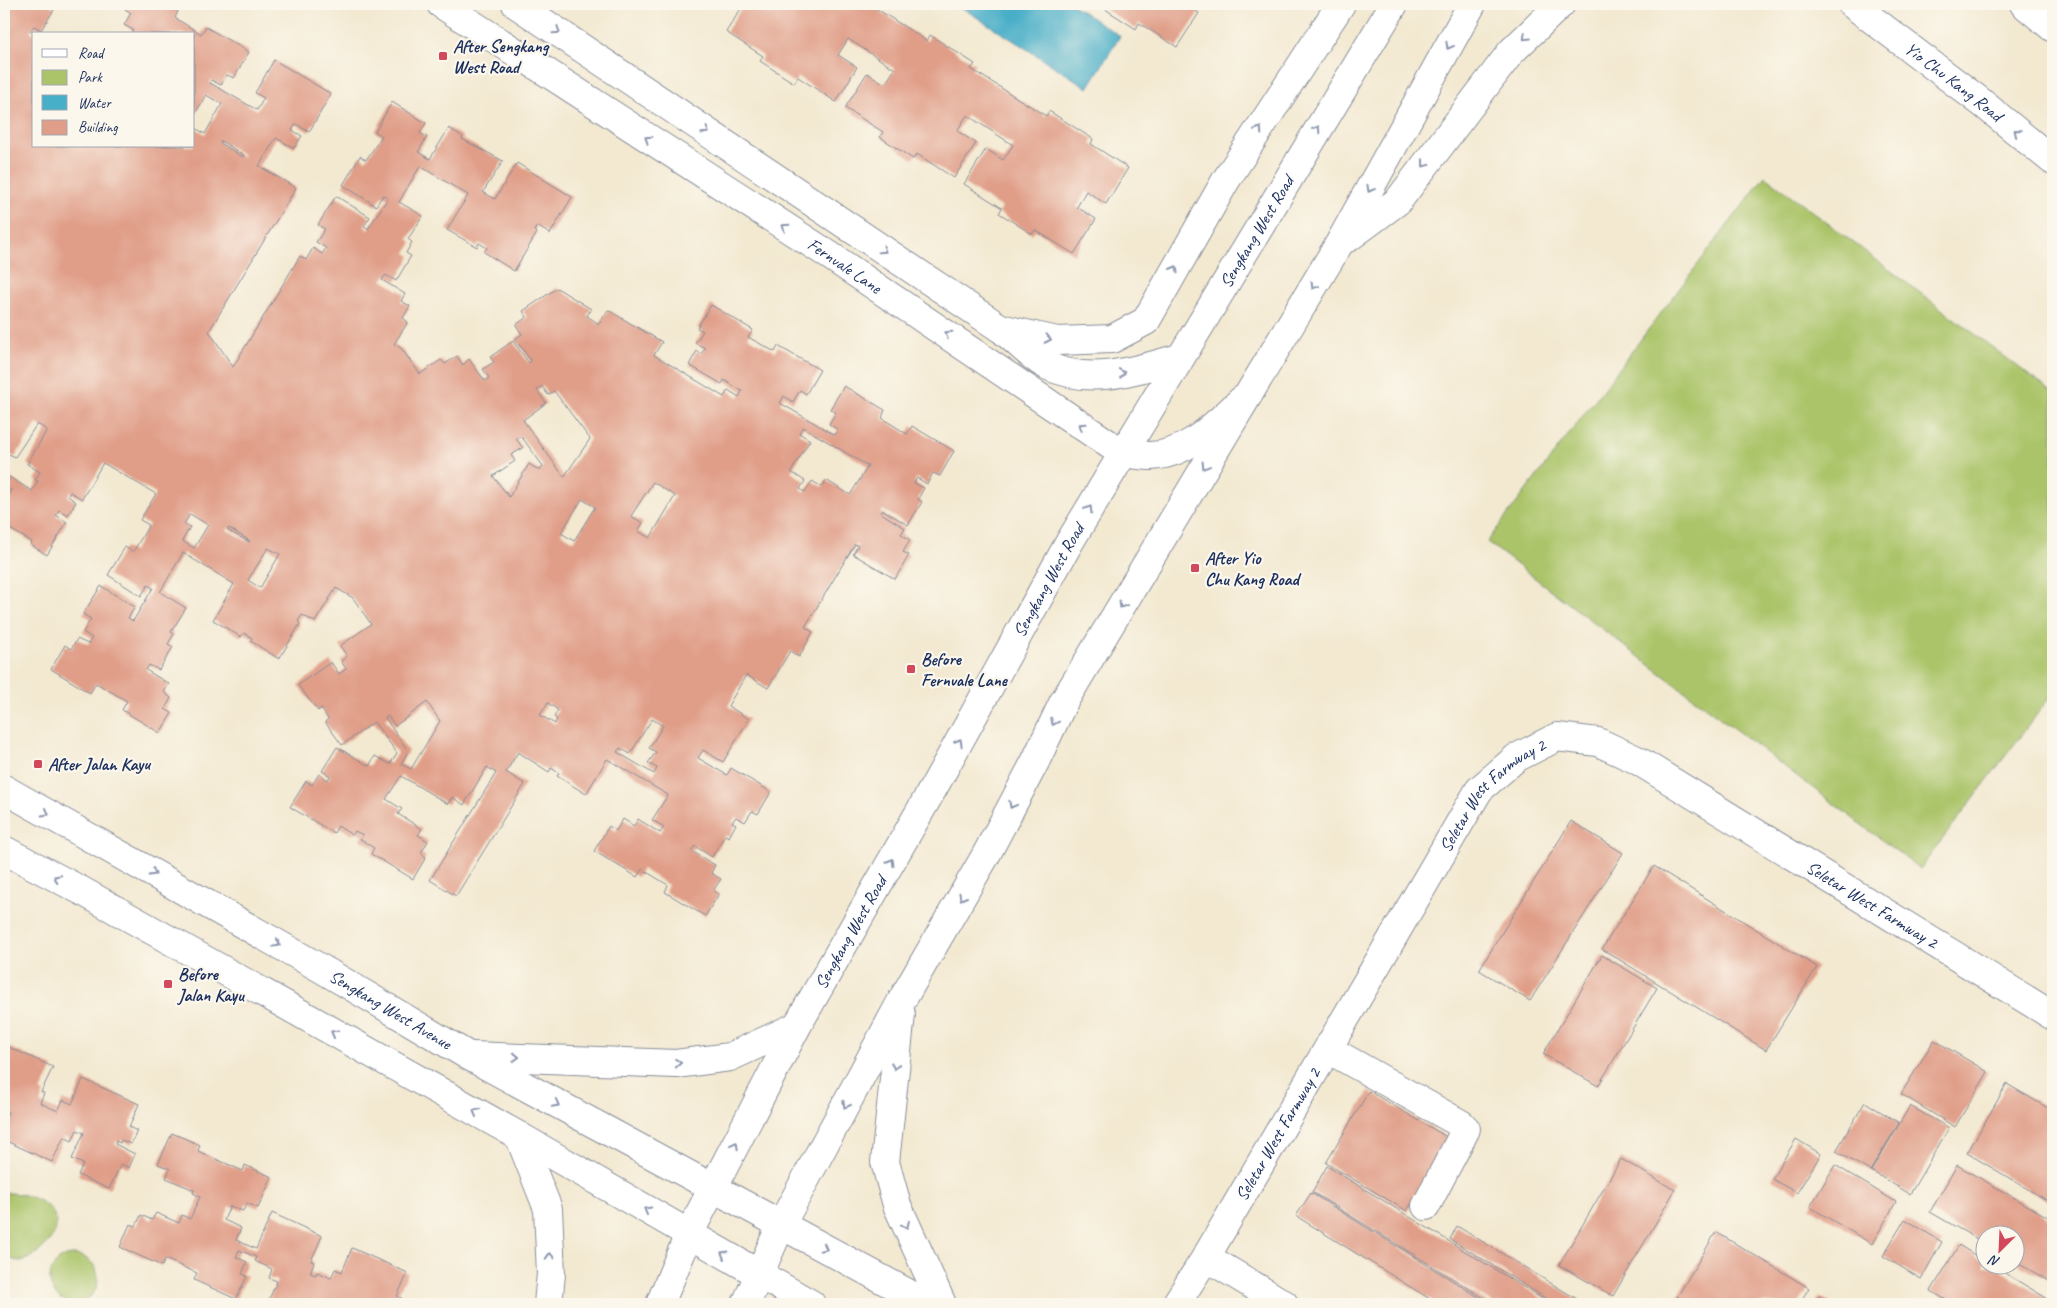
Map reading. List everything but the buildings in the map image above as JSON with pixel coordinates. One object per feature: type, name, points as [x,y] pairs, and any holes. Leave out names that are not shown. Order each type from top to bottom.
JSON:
[{"type":"main road","name":"Fernvale Lane","points":[[441,4],[826,253],[1122,453],[1149,456],[1168,453],[1186,446],[1206,432],[1248,394]]},
{"type":"main road","name":"Fernvale Lane","points":[[516,4],[1000,328],[1047,366],[1071,374],[1122,374],[1179,358]]},
{"type":"main road","points":[[1000,328],[1057,341],[1112,339],[1146,321],[1226,180],[1340,4]]},
{"type":"main road","name":"Sengkang West Road","points":[[660,1304],[689,1234],[797,1026],[935,785],[1069,543],[1394,4]]},
{"type":"main road","points":[[746,1304],[781,1225],[902,1000],[986,855],[1035,762],[1063,703],[1340,244],[1472,4]]},
{"type":"main road","points":[[1340,244],[1398,200],[1511,52],[1561,4]]},
{"type":"main road","name":"Yio Chu Kang Road","points":[[1852,4],[1982,102],[2053,161]]},
{"type":"main road","points":[[2024,4],[2053,28]]},
{"type":"main road","points":[[826,253],[843,222]]},
{"type":"main road","name":"Seletar West Farmway 2","points":[[1176,1304],[1206,1257],[1480,790],[1516,758],[1557,737],[1598,742],[1637,760],[2053,1016]]},
{"type":"main road","name":"Sengkang West Avenue","points":[[4,789],[322,969],[467,1055],[928,1304]]},
{"type":"main road","points":[[4,850],[82,891],[519,1136],[811,1304]]},
{"type":"main road","points":[[902,1000],[886,1162],[897,1205],[942,1304]]},
{"type":"main road","points":[[467,1055],[676,1064],[730,1057],[797,1026]]},
{"type":"main road","points":[[1328,1049],[1461,1124],[1466,1129],[1426,1206]]},
{"type":"main road","points":[[519,1136],[548,1209],[551,1274],[548,1304]]},
{"type":"main road","points":[[1206,1257],[1284,1304]]},
{"type":"green space","points":[[1765,176],[2053,393],[2053,693],[1920,869],[1487,542]]},
{"type":"green space","points":[[4,1193],[17,1194],[40,1201],[55,1216],[56,1226],[52,1237],[40,1251],[22,1261],[4,1256]]},
{"type":"green space","points":[[74,1255],[83,1257],[91,1262],[96,1270],[98,1279],[96,1288],[91,1296],[83,1301],[74,1303],[65,1301],[57,1296],[52,1288],[50,1279],[52,1270],[57,1262],[65,1257]]},
{"type":"water","points":[[956,4],[1071,4],[1120,36],[1088,88]]},
{"type":"place","name":"After Sengkang West Road","points":[[443,56]]},
{"type":"place","name":"After Yio Chu Kang Road","points":[[1195,568]]},
{"type":"place","name":"Before Fernvale Lane","points":[[911,669]]},
{"type":"place","name":"After Jalan Kayu","points":[[38,764]]},
{"type":"place","name":"Before Jalan Kayu","points":[[168,984]]}]
